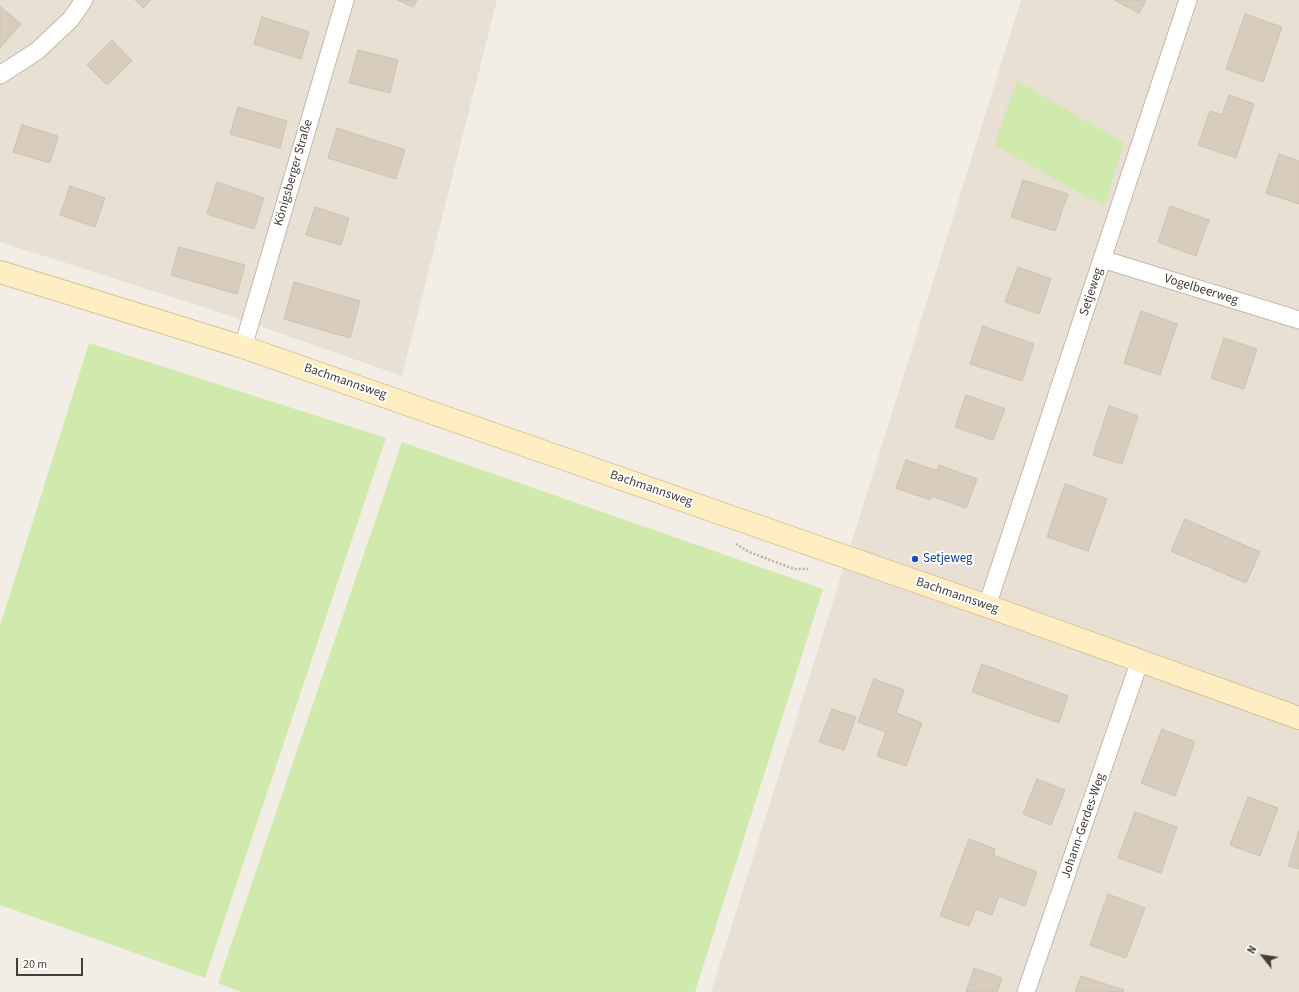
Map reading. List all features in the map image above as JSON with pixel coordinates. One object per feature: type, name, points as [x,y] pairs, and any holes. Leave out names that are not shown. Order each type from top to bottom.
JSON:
[{"type":"street","points":[[0,75],[36,51],[71,19],[84,0]]},
{"type":"street","name":"Königsberger Straße","points":[[243,347],[345,0]]},
{"type":"street","name":"Setjeweg","points":[[987,606],[1188,0]]},
{"type":"street","name":"Vogelbeerweg","points":[[1102,259],[1299,320]]},
{"type":"street","name":"Bachmannsweg","points":[[0,272],[243,347],[987,606],[1299,718]]},
{"type":"street","name":"Johann-Gerdes-Weg","points":[[1026,992],[1140,660]]},
{"type":"shaded area","points":[[0,0],[497,0],[402,376],[228,315],[0,242]]},
{"type":"shaded area","points":[[1021,0],[1299,0],[1299,992],[711,992]]},
{"type":"green space","points":[[1017,81],[1124,143],[1104,206],[994,145]]},
{"type":"green space","points":[[89,343],[386,438],[205,978],[0,905],[0,626]]},
{"type":"green space","points":[[402,442],[823,589],[695,992],[241,992],[218,983]]},
{"type":"building","points":[[135,0],[151,0],[143,8]]},
{"type":"building","points":[[398,0],[417,0],[413,7]]},
{"type":"building","points":[[1114,0],[1146,0],[1139,13]]},
{"type":"building","points":[[0,6],[21,24],[0,48]]},
{"type":"building","points":[[1245,14],[1282,27],[1263,82],[1226,69]]},
{"type":"building","points":[[262,17],[309,32],[301,59],[254,44]]},
{"type":"building","points":[[112,40],[132,61],[107,85],[87,65]]},
{"type":"building","points":[[358,50],[398,60],[390,93],[349,83]]},
{"type":"building","points":[[1229,95],[1254,104],[1236,158],[1198,145],[1210,111],[1222,115]]},
{"type":"building","points":[[238,107],[287,121],[280,148],[230,134]]},
{"type":"building","points":[[22,125],[58,136],[50,163],[13,152]]},
{"type":"building","points":[[337,128],[405,150],[396,179],[328,158]]},
{"type":"building","points":[[1279,154],[1299,161],[1299,204],[1266,193]]},
{"type":"building","points":[[1023,180],[1068,194],[1055,231],[1011,217]]},
{"type":"building","points":[[217,182],[264,198],[254,229],[207,214]]},
{"type":"building","points":[[70,186],[105,198],[95,227],[60,215]]},
{"type":"building","points":[[1170,206],[1209,220],[1196,256],[1158,242]]},
{"type":"building","points":[[315,207],[349,218],[341,245],[306,235]]},
{"type":"building","points":[[179,247],[245,265],[237,294],[171,275]]},
{"type":"building","points":[[1018,267],[1051,279],[1039,314],[1005,302]]},
{"type":"building","points":[[294,282],[360,301],[350,338],[284,319]]},
{"type":"building","points":[[1141,311],[1177,324],[1160,375],[1124,363]]},
{"type":"building","points":[[983,326],[1034,344],[1022,381],[970,364]]},
{"type":"building","points":[[1224,338],[1257,349],[1244,389],[1211,378]]},
{"type":"building","points":[[966,395],[1005,409],[993,440],[955,427]]},
{"type":"building","points":[[1109,406],[1138,416],[1122,464],[1093,455]]},
{"type":"building","points":[[906,460],[937,471],[939,465],[977,479],[966,508],[932,496],[930,500],[896,488]]},
{"type":"building","points":[[1065,484],[1107,499],[1088,551],[1047,537]]},
{"type":"building","points":[[1185,519],[1260,552],[1246,583],[1171,551]]},
{"type":"building","points":[[982,664],[1068,696],[1059,723],[972,692]]},
{"type":"building","points":[[874,679],[904,690],[896,713],[922,723],[906,766],[877,756],[886,732],[858,722]]},
{"type":"building","points":[[832,709],[856,717],[844,750],[819,742]]},
{"type":"building","points":[[1162,729],[1195,742],[1175,796],[1141,783]]},
{"type":"building","points":[[1037,779],[1065,790],[1051,825],[1023,814]]},
{"type":"building","points":[[1248,797],[1278,808],[1260,856],[1230,845]]},
{"type":"building","points":[[1135,812],[1177,827],[1161,873],[1118,858]]},
{"type":"building","points":[[1299,830],[1299,869],[1288,866]]},
{"type":"building","points":[[969,839],[995,849],[993,855],[1037,872],[1025,906],[999,896],[992,915],[976,909],[969,926],[940,916]]},
{"type":"building","points":[[1108,894],[1145,908],[1126,958],[1090,945]]},
{"type":"building","points":[[974,968],[1002,978],[997,992],[966,992]]},
{"type":"building","points":[[1081,976],[1124,990],[1123,992],[1075,992]]},
{"type":"place","name":"Setjeweg","points":[[915,559]]}]
